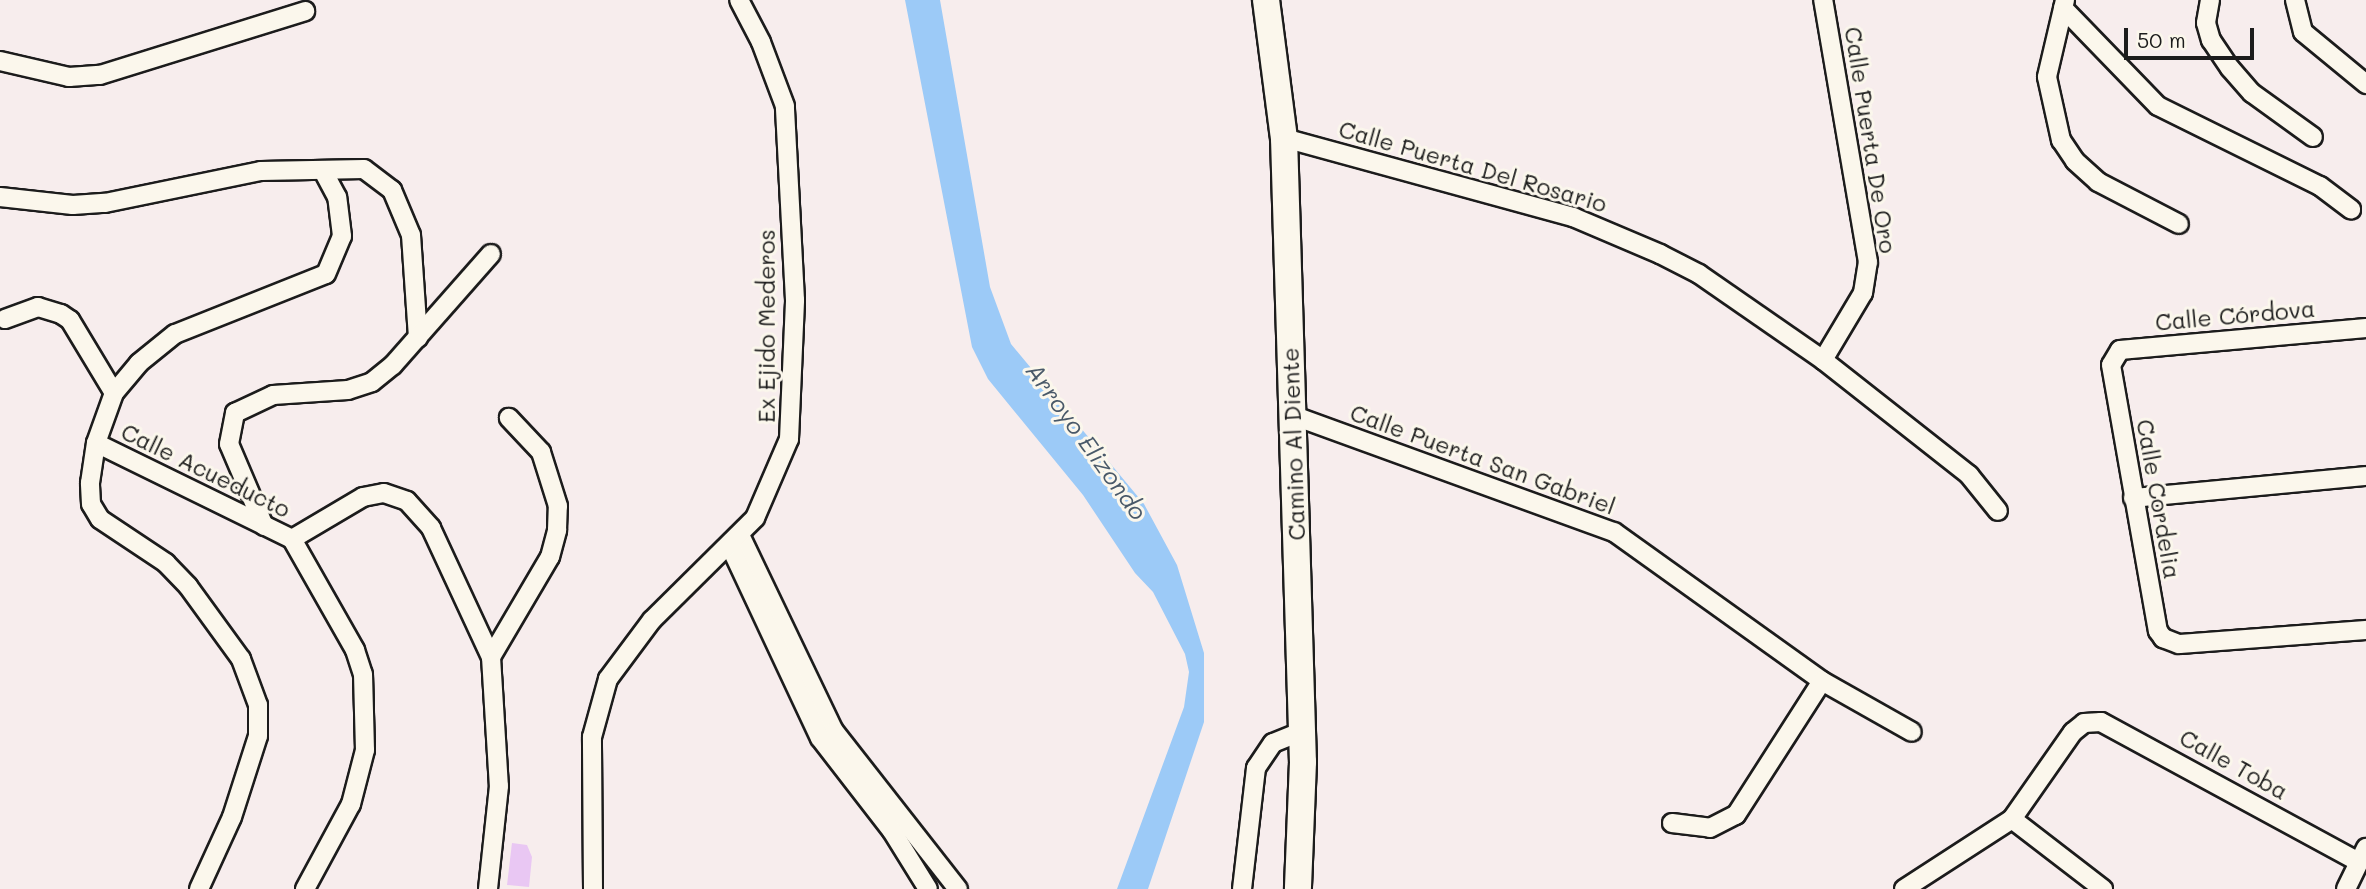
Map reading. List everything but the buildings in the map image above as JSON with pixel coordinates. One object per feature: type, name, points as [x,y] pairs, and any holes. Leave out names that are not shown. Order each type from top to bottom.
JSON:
[{"type":"street","name":"Ex Ejido Mederos","points":[[589,888],[592,737],[608,679],[652,620],[735,541],[755,518],[777,475],[789,439],[795,300],[785,106],[761,42],[740,0]]},
{"type":"street","name":"Camino Al Diente","points":[[1266,0],[1284,138],[1303,731],[1298,889]]},
{"type":"street","name":"Calle Puerta De Oro","points":[[1823,0],[1868,262],[1863,293],[1823,360]]},
{"type":"street","points":[[2210,0],[2206,23],[2211,40],[2230,68],[2252,93],[2313,136]]},
{"type":"street","points":[[2295,0],[2303,32],[2366,84]]},
{"type":"street","points":[[2064,4],[2158,106],[2190,126],[2297,174],[2351,209]]},
{"type":"street","points":[[2064,4],[2047,77],[2061,139],[2075,161],[2098,182],[2128,201],[2179,224]]},
{"type":"street","points":[[0,61],[69,77],[100,75],[305,11]]},
{"type":"street","name":"Calle Puerta Del Rosario","points":[[1284,138],[1560,213],[1622,236],[1699,274],[1823,360],[1969,475],[1998,511]]},
{"type":"street","points":[[0,197],[73,205],[105,203],[261,170],[324,173],[364,169],[392,190],[411,235],[418,338]]},
{"type":"street","points":[[199,889],[232,817],[257,736],[258,705],[242,659],[188,586],[166,563],[100,519],[91,504],[90,483],[96,443],[114,393],[139,363],[174,334],[326,274],[342,236],[337,197],[324,173]]},
{"type":"street","points":[[264,526],[229,444],[235,413],[273,395],[348,390],[372,382],[418,338],[491,254]]},
{"type":"street","points":[[5,319],[38,307],[61,314],[70,320],[114,393]]},
{"type":"street","name":"Calle Córdova","points":[[2112,359],[2120,350],[2366,328]]},
{"type":"street","name":"Calle Cordelia","points":[[2112,359],[2133,498],[2158,631],[2170,642],[2366,630]]},
{"type":"street","name":"Calle Puerta San Gabriel","points":[[1292,415],[1614,532],[1822,681],[1912,732]]},
{"type":"street","points":[[491,657],[550,557],[557,530],[558,506],[541,452],[509,418]]},
{"type":"street","name":"Calle Acueducto","points":[[96,443],[292,539],[355,650],[366,709],[365,750],[351,804],[305,889]]},
{"type":"street","points":[[2133,498],[2366,476]]},
{"type":"street","points":[[292,539],[363,497],[384,493],[407,501],[430,528],[491,657],[499,786],[488,889]]},
{"type":"street","points":[[735,541],[839,768],[892,831],[928,889]]},
{"type":"street","points":[[1672,823],[1710,828],[1736,815],[1822,681]]},
{"type":"street","points":[[806,695],[848,753],[958,889]]},
{"type":"street","name":"Calle Toba","points":[[2012,819],[2084,723],[2116,727],[2362,855]]},
{"type":"street","points":[[1242,889],[1256,768],[1273,743],[1303,731]]},
{"type":"street","points":[[1904,889],[2012,819],[2103,889]]},
{"type":"street","points":[[2346,889],[2362,855]]},
{"type":"water","name":"Arroyo Elizondo","points":[[905,0],[940,0],[990,287],[1011,344],[1144,504],[1177,565],[1204,653],[1204,722],[1148,889],[1117,889],[1184,707],[1189,672],[1185,654],[1153,592],[1135,573],[1083,495],[988,379],[972,347]]}]
